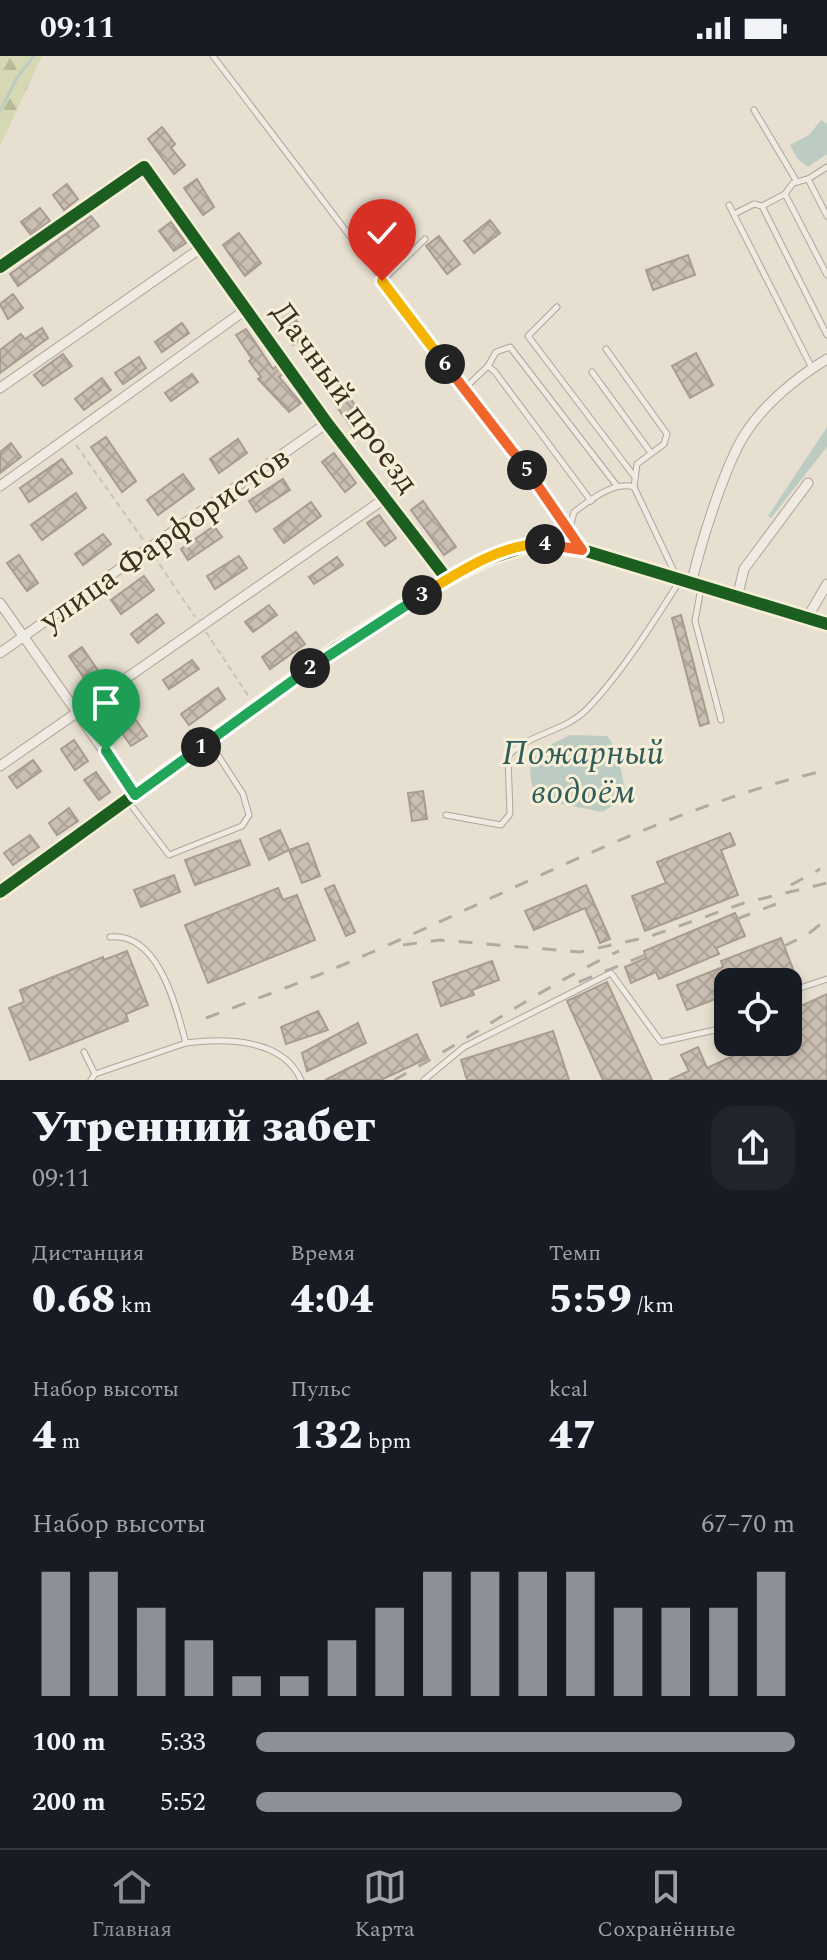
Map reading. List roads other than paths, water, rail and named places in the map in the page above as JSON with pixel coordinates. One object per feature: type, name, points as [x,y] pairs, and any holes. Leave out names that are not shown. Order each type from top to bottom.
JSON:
[{"type":"street","name":"Дачный проезд","points":[[0,267],[144,167],[248,308],[327,423],[387,497],[447,579]]},
{"type":"street","points":[[0,388],[201,248]]},
{"type":"street","points":[[0,486],[248,308]]},
{"type":"street","points":[[690,585],[698,553],[745,434],[795,381],[827,359]]},
{"type":"street","name":"улица Фарфористов","points":[[0,653],[327,423]]},
{"type":"street","points":[[737,598],[744,569],[808,483]]},
{"type":"street","points":[[0,766],[387,497]]},
{"type":"street","points":[[0,892],[335,649],[447,579],[520,547],[546,544],[582,550],[827,624]]},
{"type":"street","points":[[807,618],[827,584]]},
{"type":"street","points":[[0,603],[78,712],[131,798]]},
{"type":"lane","points":[[213,56],[570,528],[582,550]]},
{"type":"lane","points":[[754,110],[797,182]]},
{"type":"lane","points":[[734,214],[754,204],[762,206],[785,194],[797,182],[827,167]]},
{"type":"lane","points":[[808,179],[827,216]]},
{"type":"lane","points":[[785,194],[827,275]]},
{"type":"lane","points":[[729,205],[812,368]]},
{"type":"lane","points":[[762,206],[827,335]]},
{"type":"lane","points":[[382,281],[425,239]]},
{"type":"lane","points":[[557,307],[528,336],[635,477]]},
{"type":"lane","points":[[465,388],[488,366],[496,352],[510,347],[617,486]]},
{"type":"lane","points":[[606,349],[667,434],[664,444],[637,464],[634,487],[690,585],[695,621],[721,720]]},
{"type":"lane","points":[[488,366],[591,501]]},
{"type":"lane","points":[[592,372],[651,453]]},
{"type":"lane","points":[[570,528],[574,512],[591,501],[617,486],[634,487]]},
{"type":"lane","points":[[446,815],[501,825],[510,814],[508,756],[517,747],[562,727],[587,710],[690,585]]},
{"type":"lane","points":[[131,798],[169,855],[242,826],[249,815],[243,794],[208,741]]},
{"type":"lane","points":[[110,937],[121,936],[142,945],[160,971],[186,1043]]},
{"type":"lane","points":[[424,1080],[464,1047],[611,973],[661,1042],[714,1030]]},
{"type":"lane","points":[[802,987],[827,979]]},
{"type":"lane","points":[[84,1052],[93,1077],[186,1043],[218,1039],[267,1048],[297,1071],[301,1080]]},
{"type":"water","points":[[821,120],[827,124],[827,154],[808,167],[797,158],[790,145],[809,135]]},
{"type":"water","points":[[827,427],[827,447],[771,518],[768,516]]},
{"type":"water","name":"Пожарный водоём","points":[[570,735],[607,736],[616,748],[627,798],[602,812],[537,799],[530,774],[534,758],[548,746]]},
{"type":"waterway","points":[[0,111],[17,78],[34,56]]},
{"type":"railway","points":[[206,1018],[350,962],[652,827],[709,805],[827,770]]},
{"type":"railway","points":[[791,885],[820,869]]},
{"type":"railway","points":[[403,945],[440,940],[580,952],[648,937],[744,903],[827,883]]},
{"type":"railway","points":[[737,919],[776,904]]},
{"type":"railway","points":[[784,946],[807,935],[827,919]]},
{"type":"railway","points":[[394,1080],[561,981],[619,951]]},
{"type":"railway","points":[[579,982],[645,955]]}]
